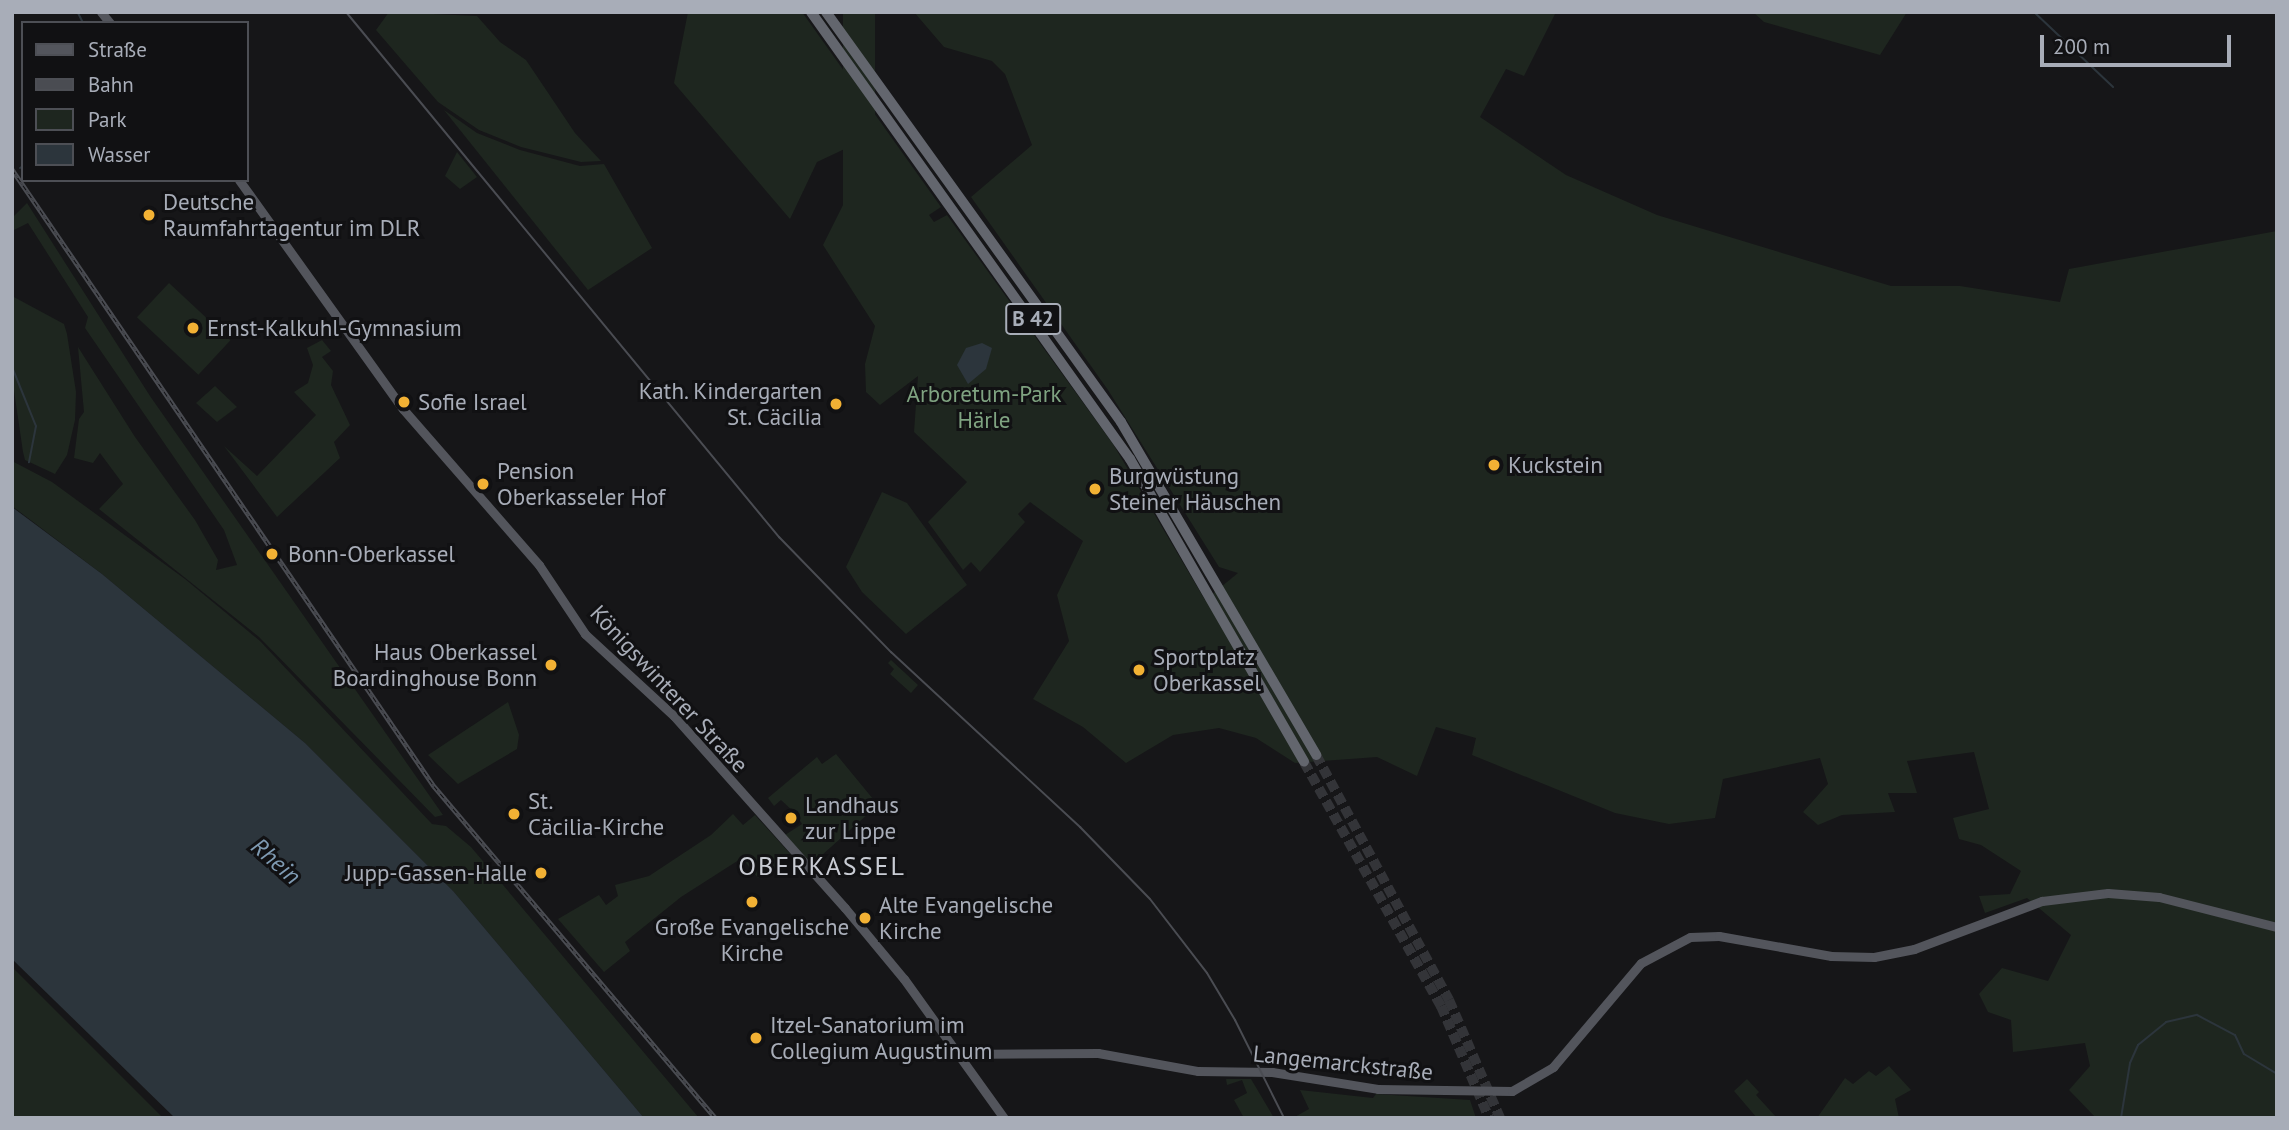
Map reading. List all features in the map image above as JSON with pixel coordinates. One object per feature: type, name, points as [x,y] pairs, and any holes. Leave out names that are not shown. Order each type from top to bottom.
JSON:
[{"type":"highway","name":"B 42","points":[[811,12],[1130,459],[1304,762]]},
{"type":"highway","name":"B 42","points":[[827,12],[1121,422],[1316,755]]},
{"type":"main road","name":"Königswinterer Straße","points":[[240,182],[403,409],[539,565],[585,634],[712,758],[884,955],[1004,1118]]},
{"type":"main road","name":"Langemarckstraße","points":[[959,1054],[1098,1053],[1198,1071],[1272,1072],[1378,1089],[1512,1091],[1553,1067],[1649,956],[1690,937],[1719,936],[1831,956],[1874,957],[1914,949],[2042,901],[2108,893],[2159,897],[2277,927]]},
{"type":"green space","points":[[389,12],[477,16],[500,42],[526,60],[575,133],[601,161],[581,162],[521,147],[479,130],[438,102],[376,30]]},
{"type":"green space","points":[[688,12],[802,12],[941,207],[929,215],[934,222],[947,215],[1113,444],[1205,600],[1238,573],[1219,567],[1108,390],[971,197],[1032,145],[1005,74],[992,61],[944,47],[914,12],[1556,12],[1524,76],[1506,69],[1480,117],[1566,175],[1657,215],[1891,286],[1960,286],[2060,302],[2069,269],[2277,231],[2277,1118],[2096,1118],[2069,1090],[2090,1066],[2085,1043],[2013,1052],[2011,1020],[1988,1012],[1979,994],[2002,968],[2048,981],[2071,935],[2027,898],[1985,913],[1979,896],[2010,894],[2021,871],[1981,845],[1959,839],[1953,818],[1989,809],[1974,752],[1907,761],[1917,793],[1888,793],[1895,812],[1842,815],[1818,825],[1803,812],[1828,784],[1820,758],[1723,779],[1715,818],[1669,824],[1615,813],[1472,755],[1476,738],[1436,727],[1417,776],[1377,757],[1295,763],[1256,738],[1219,728],[1173,735],[1126,763],[1083,727],[1033,699],[1069,641],[1057,595],[1083,541],[1030,502],[1018,514],[1025,522],[980,572],[971,562],[963,570],[928,522],[967,482],[914,432],[918,376],[880,405],[866,392],[865,364],[875,326],[823,245],[844,203],[871,189],[851,146],[817,162],[790,219],[674,83]]},
{"type":"green space","points":[[843,12],[875,12],[875,226],[843,226]]},
{"type":"green space","points":[[1753,12],[1907,12],[1880,55],[1764,22]]},
{"type":"green space","points":[[444,110],[477,133],[520,150],[580,166],[604,164],[652,248],[588,290]]},
{"type":"green space","points":[[457,152],[477,177],[460,189],[445,176]]},
{"type":"green space","points":[[27,203],[150,396],[443,815],[435,817],[259,637],[99,509],[123,484],[100,453],[93,463],[74,458],[79,419],[84,412],[78,347],[135,437],[195,520],[218,560],[216,570],[237,565],[224,530],[85,328],[88,317],[28,223],[12,231],[12,218]]},
{"type":"green space","points":[[169,283],[230,340],[198,375],[137,317]]},
{"type":"green space","points":[[12,296],[64,324],[67,334],[76,392],[75,420],[67,455],[55,474],[25,460],[23,452],[12,377]]},
{"type":"green space","points":[[322,340],[331,351],[322,357],[333,371],[331,385],[350,425],[334,442],[340,458],[277,517],[224,446],[257,476],[316,415],[294,392],[308,383],[313,365],[307,348]]},
{"type":"green space","points":[[215,386],[237,407],[217,422],[196,403]]},
{"type":"green space","points":[[12,461],[52,482],[185,579],[260,641],[432,824],[446,826],[471,847],[699,1118],[644,1118],[454,892],[305,743],[102,574],[12,506]]},
{"type":"green space","name":"Arboretum-Park Härle","points":[[882,492],[907,503],[967,585],[906,634],[862,592],[846,567]]},
{"type":"green space","points":[[891,660],[918,685],[911,693],[890,674],[894,669],[888,663]]},
{"type":"green space","points":[[508,702],[519,735],[517,749],[458,784],[428,755]]},
{"type":"green space","points":[[836,754],[878,805],[812,864],[785,835],[802,824],[796,814],[781,800],[774,806],[768,798],[817,757],[822,764]]},
{"type":"green space","points":[[733,814],[743,825],[755,815],[794,858],[758,878],[742,858],[681,897],[625,942],[630,951],[604,972],[558,919],[599,895],[606,905],[618,896],[615,885],[649,876],[711,835]]},
{"type":"green space","points":[[12,967],[163,1118],[12,1118]]},
{"type":"green space","points":[[1889,1066],[1911,1090],[1895,1099],[1899,1118],[1817,1118],[1845,1078],[1853,1084],[1869,1071],[1876,1076]]},
{"type":"green space","points":[[1226,1079],[1251,1079],[1274,1118],[1244,1118],[1234,1100],[1247,1093],[1242,1080],[1227,1085]]},
{"type":"green space","points":[[1747,1079],[1759,1092],[1756,1095],[1777,1118],[1757,1118],[1734,1091]]},
{"type":"green space","points":[[1300,1090],[1373,1098],[1376,1094],[1470,1100],[1476,1118],[1293,1118],[1309,1109]]},
{"type":"water","points":[[982,343],[992,348],[986,369],[968,384],[957,365],[966,348]]},
{"type":"water","name":"Rhein","points":[[12,507],[102,574],[305,743],[454,892],[644,1118],[175,1118],[12,959]]},
{"type":"waterway","points":[[2034,12],[2113,87]]},
{"type":"waterway","points":[[78,13],[82,21]]},
{"type":"waterway","points":[[12,367],[36,426],[29,462]]},
{"type":"waterway","points":[[2121,1118],[2130,1063],[2138,1045],[2166,1022],[2197,1015],[2235,1035],[2244,1054],[2277,1074]]},
{"type":"tunnel","points":[[1316,755],[1449,1000],[1500,1118]]},
{"type":"tunnel","points":[[1304,762],[1441,1006],[1489,1118]]},
{"type":"tram line","points":[[346,12],[779,537],[891,652],[1080,827],[1150,899],[1207,973],[1235,1020],[1284,1118]]},
{"type":"railway","points":[[12,169],[434,786],[716,1118]]},
{"type":"place","name":"Deutsche Raumfahrtagentur im DLR","points":[[149,215]]},
{"type":"place","name":"Ernst-Kalkuhl-Gymnasium","points":[[193,328]]},
{"type":"place","name":"Sofie Israel","points":[[404,402]]},
{"type":"place","name":"Kath. Kindergarten St. Cäcilia","points":[[836,404]]},
{"type":"place","name":"Kuckstein","points":[[1494,465]]},
{"type":"place","name":"Pension Oberkasseler Hof","points":[[483,484]]},
{"type":"place","name":"Burgwüstung Steiner Häuschen","points":[[1095,489]]},
{"type":"place","name":"Bonn-Oberkassel","points":[[272,554]]},
{"type":"place","name":"Haus Oberkassel Boardinghouse Bonn","points":[[551,665]]},
{"type":"place","name":"Sportplatz Oberkassel","points":[[1139,670]]},
{"type":"place","name":"St. Cäcilia-Kirche","points":[[514,814]]},
{"type":"place","name":"Landhaus zur Lippe","points":[[791,818]]},
{"type":"place","name":"Jupp-Gassen-Halle","points":[[541,873]]},
{"type":"place","name":"Große Evangelische Kirche","points":[[752,902]]},
{"type":"place","name":"Alte Evangelische Kirche","points":[[865,918]]},
{"type":"place","name":"Itzel-Sanatorium im Collegium Augustinum","points":[[756,1038]]},
{"type":"district","name":"OBERKASSEL","points":[[822,866]]}]
